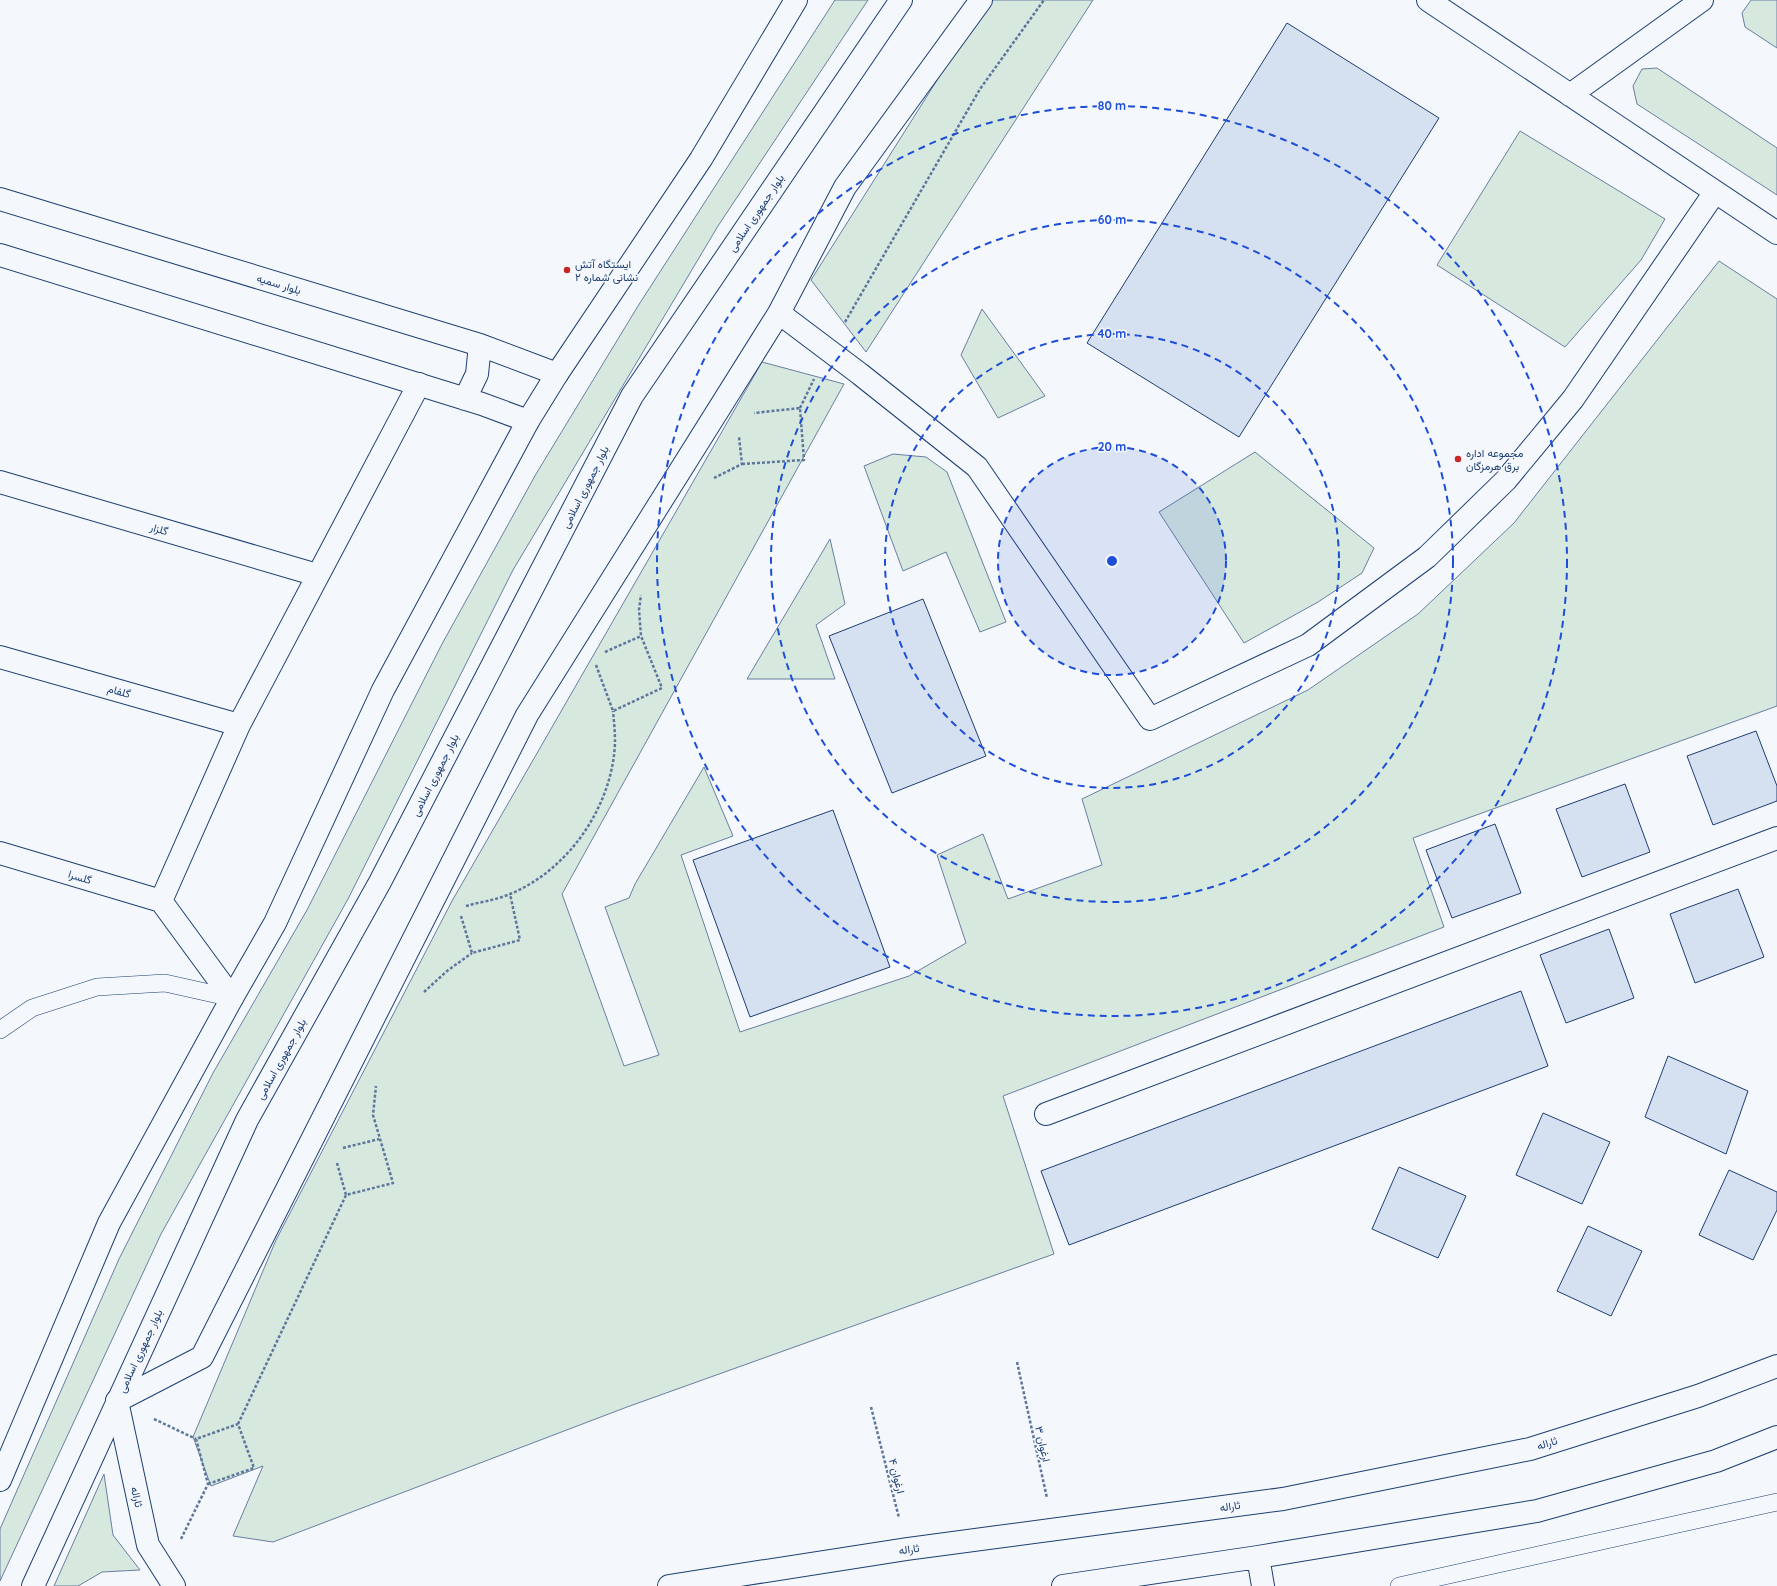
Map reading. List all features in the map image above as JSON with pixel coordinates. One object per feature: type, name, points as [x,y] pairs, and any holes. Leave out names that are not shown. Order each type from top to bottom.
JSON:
[{"type":"street","points":[[0,1480],[4,1451],[109,1223],[232,998],[275,923],[383,690],[528,421],[556,374],[701,159],[796,0]]},
{"type":"street","name":"بلوار جمهوری اسلامی","points":[[34,1586],[117,1401],[247,1120],[380,882],[632,396],[901,0]]},
{"type":"street","points":[[117,1401],[202,1357],[527,715],[779,313],[845,187],[981,0]]},
{"type":"street","points":[[1428,0],[1777,233]]},
{"type":"street","points":[[1570,95],[1702,0]]},
{"type":"street","points":[[779,313],[977,467],[1150,719],[1308,645],[1427,558],[1506,480],[1572,399],[1715,192]]},
{"type":"street","name":"بلوار سمیه","points":[[0,199],[480,345],[556,374]]},
{"type":"street","points":[[0,255],[418,384],[528,421]]},
{"type":"street","points":[[465,399],[477,374],[480,345]]},
{"type":"street","points":[[232,998],[161,901],[239,725],[418,384]]},
{"type":"street","name":"گلزار","points":[[0,482],[317,575]]},
{"type":"street","name":"گلفام","points":[[0,657],[239,725]]},
{"type":"street","points":[[1046,1114],[1777,838]]},
{"type":"street","name":"گلسرا","points":[[0,853],[161,901]]},
{"type":"street","name":"ثاراله","points":[[669,1586],[907,1549],[1283,1499],[1530,1449],[1698,1396],[1777,1366]]},
{"type":"street","name":"ثاراله","points":[[117,1401],[148,1545],[170,1579]]},
{"type":"street","points":[[1063,1586],[1258,1557],[1537,1511],[1716,1460],[1777,1437]]},
{"type":"street","points":[[1258,1557],[1263,1586]]},
{"type":"lane","points":[[0,1030],[32,1008],[97,987],[165,983],[232,998]]},
{"type":"lane","points":[[1399,1586],[1777,1502]]},
{"type":"path","points":[[710,481],[742,464],[804,460],[800,408],[828,351],[980,89],[1044,0]]},
{"type":"path","points":[[753,413],[800,408]]},
{"type":"path","points":[[739,436],[742,464]]},
{"type":"path","points":[[613,711],[662,688],[641,636],[639,610],[641,590]]},
{"type":"path","points":[[600,654],[641,636]]},
{"type":"path","points":[[459,908],[510,894],[543,876],[567,855],[586,830],[600,802],[611,773],[615,742],[613,711],[593,658]]},
{"type":"path","points":[[422,994],[447,971],[472,953],[520,940],[510,894]]},
{"type":"path","points":[[461,915],[472,953]]},
{"type":"path","points":[[346,1195],[393,1183],[373,1115],[378,1080]]},
{"type":"path","points":[[341,1149],[379,1139]]},
{"type":"path","points":[[117,1401],[196,1439],[238,1424],[346,1195],[335,1158]]},
{"type":"path","name":"ارغوان ۳","points":[[1017,1362],[1054,1530]]},
{"type":"path","name":"ارغوان ۴","points":[[871,1407],[907,1549]]},
{"type":"path","points":[[208,1484],[254,1468],[238,1424]]},
{"type":"path","points":[[170,1579],[208,1484],[196,1439]]},
{"type":"shaded area","points":[[835,0],[868,0],[718,226],[513,570],[348,899],[161,1234],[0,1581],[0,1529],[119,1259],[213,1073],[307,910],[442,644],[536,474],[638,306]]},
{"type":"shaded area","points":[[990,0],[1093,0],[866,352],[811,280],[958,47]]},
{"type":"shaded area","points":[[1751,0],[1777,0],[1777,48],[1745,27],[1742,13]]},
{"type":"shaded area","points":[[1657,68],[1777,148],[1777,195],[1637,104],[1633,86],[1642,69]]},
{"type":"shaded area","points":[[1520,131],[1665,219],[1641,260],[1565,347],[1437,265]]},
{"type":"shaded area","points":[[1719,261],[1777,299],[1777,706],[1413,838],[1444,927],[1003,1096],[1054,1254],[627,1407],[273,1542],[233,1536],[263,1466],[211,1486],[193,1437],[276,1240],[452,901],[762,362],[844,384],[562,894],[624,1066],[659,1055],[605,907],[629,898],[635,884],[704,767],[733,836],[681,855],[740,1032],[909,976],[966,943],[937,855],[983,834],[1008,899],[1102,865],[1082,799],[1308,690],[1418,614],[1514,523]]},
{"type":"shaded area","points":[[982,309],[1045,396],[998,418],[961,355]]},
{"type":"shaded area","points":[[1255,452],[1374,548],[1362,573],[1318,602],[1244,643],[1159,512]]},
{"type":"shaded area","points":[[893,454],[926,457],[947,472],[1006,622],[980,632],[946,552],[903,571],[864,466]]},
{"type":"shaded area","points":[[830,539],[845,604],[816,625],[835,679],[747,679]]},
{"type":"shaded area","points":[[104,1474],[113,1535],[140,1570],[102,1572],[78,1586],[54,1586]]},
{"type":"building","points":[[1287,23],[1439,118],[1239,437],[1087,343]]},
{"type":"building","points":[[923,599],[986,756],[892,793],[829,636]]},
{"type":"building","points":[[1756,731],[1777,786],[1777,801],[1713,825],[1687,756]]},
{"type":"building","points":[[1625,784],[1650,852],[1582,877],[1556,809]]},
{"type":"building","points":[[833,810],[890,967],[750,1017],[693,860]]},
{"type":"building","points":[[1495,824],[1521,893],[1452,918],[1426,850]]},
{"type":"building","points":[[1738,889],[1764,957],[1695,983],[1670,914]]},
{"type":"building","points":[[1609,929],[1634,998],[1566,1023],[1540,955]]},
{"type":"building","points":[[1521,991],[1548,1066],[1069,1245],[1041,1171]]},
{"type":"building","points":[[1668,1056],[1748,1091],[1726,1154],[1645,1117]]},
{"type":"building","points":[[1543,1113],[1610,1142],[1582,1204],[1516,1175]]},
{"type":"building","points":[[1399,1167],[1466,1196],[1438,1258],[1372,1229]]},
{"type":"building","points":[[1729,1170],[1777,1192],[1777,1210],[1753,1260],[1699,1235]]},
{"type":"building","points":[[1588,1226],[1642,1251],[1611,1316],[1557,1291]]},
{"type":"place","name":"ایستگاه آتش نشانی شماره ۲","points":[[567,270]]},
{"type":"place","name":"مجموعه اداره برق هرمزگان","points":[[1458,459]]}]
